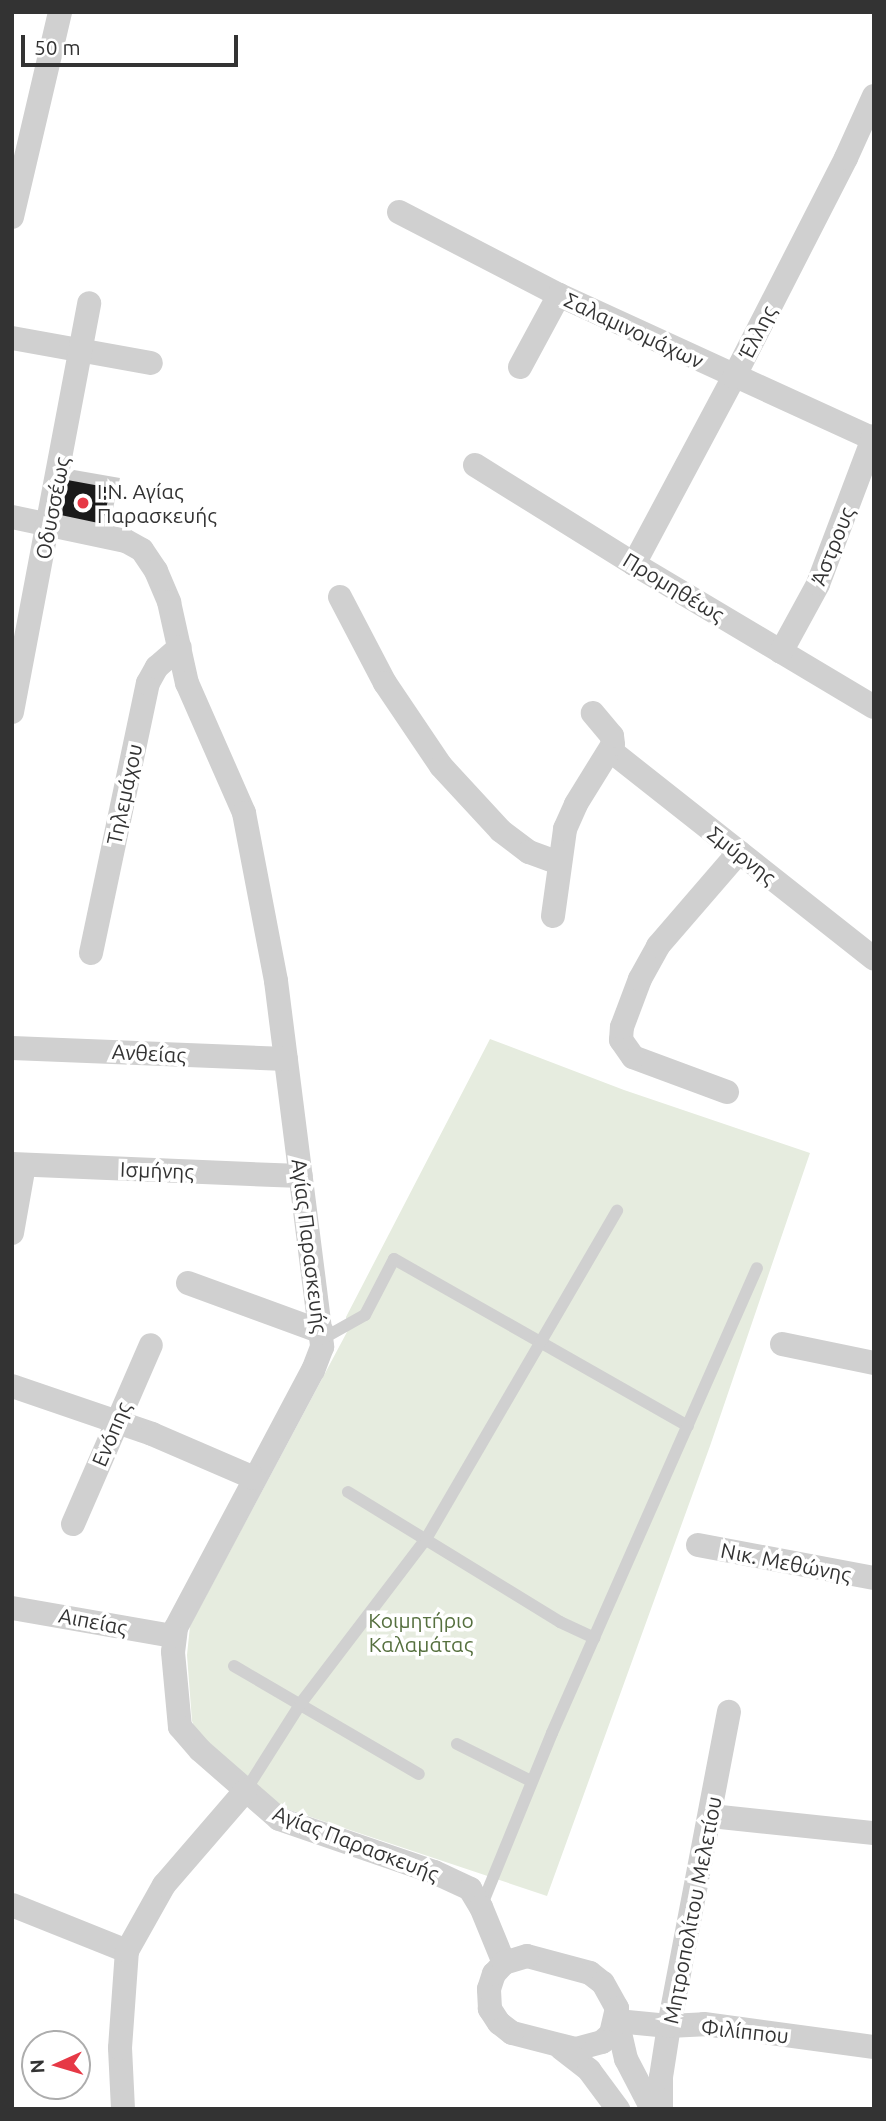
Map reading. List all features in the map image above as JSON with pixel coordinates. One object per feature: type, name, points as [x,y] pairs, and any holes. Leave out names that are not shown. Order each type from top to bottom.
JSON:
[{"type":"street","points":[[12,217],[60,12]]},
{"type":"street","name":"Έλλης","points":[[634,564],[734,377],[850,150],[874,96]]},
{"type":"street","name":"Σαλαμινομάχων","points":[[399,212],[559,295],[873,438]]},
{"type":"street","points":[[520,366],[559,295]]},
{"type":"street","name":"Οδυσσέως","points":[[12,712],[89,303]]},
{"type":"street","points":[[12,338],[151,363]]},
{"type":"street","name":"Άστρους","points":[[781,652],[818,584],[873,438]]},
{"type":"street","name":"Προμηθέως","points":[[475,465],[634,564],[874,707]]},
{"type":"street","name":"Αγίας Παρασκευής","points":[[12,517],[126,541],[142,550],[169,602],[187,683],[244,813],[273,968],[286,1059],[322,1336],[313,1370],[173,1636],[180,1727],[190,1741],[267,1812],[279,1819],[470,1889],[481,1907],[504,1963]]},
{"type":"street","points":[[340,597],[385,683],[448,775],[470,801],[510,839],[529,852],[559,863]]},
{"type":"street","name":"Τηλεμάχου","points":[[91,953],[148,683],[157,667],[180,647]]},
{"type":"street","points":[[553,916],[562,841],[572,812],[611,751],[612,736],[593,713]]},
{"type":"street","name":"Σμύρνης","points":[[611,751],[874,959]]},
{"type":"street","points":[[727,1092],[633,1057],[621,1040],[622,1027],[640,979],[658,946],[739,852]]},
{"type":"street","name":"Ανθείας","points":[[12,1048],[286,1059]]},
{"type":"street","points":[[12,1233],[18,1165]]},
{"type":"street","name":"Ισμήνης","points":[[18,1165],[301,1176]]},
{"type":"street","points":[[188,1283],[322,1336]]},
{"type":"street","name":"Ενόπης","points":[[73,1524],[151,1345]]},
{"type":"street","points":[[782,1345],[874,1363]]},
{"type":"street","points":[[12,1386],[116,1422],[254,1478]]},
{"type":"street","name":"Νικ. Μεθώνης","points":[[698,1545],[874,1578]]},
{"type":"street","name":"Αιπείας","points":[[12,1608],[173,1636]]},
{"type":"street","name":"Μητροπολίτου Μελετίου","points":[[661,2109],[661,2077],[669,2026],[729,1713]]},
{"type":"street","points":[[123,2109],[120,2048],[127,1951],[164,1885],[246,1790]]},
{"type":"street","points":[[711,1816],[874,1833]]},
{"type":"street","points":[[12,1905],[127,1951]]},
{"type":"street","points":[[617,2021],[611,2034],[590,2048],[561,2048],[512,2033],[499,2023],[489,2009],[489,1989],[494,1974],[504,1963],[527,1956],[590,1973],[612,1994],[626,2059],[652,2109]]},
{"type":"street","name":"Φιλίππου","points":[[617,2021],[669,2026],[704,2024],[874,2047]]},
{"type":"street","points":[[561,2048],[589,2070],[618,2109]]},
{"type":"lane","points":[[246,1790],[301,1703],[426,1539],[617,1211]]},
{"type":"lane","points":[[322,1336],[365,1315],[394,1259],[688,1426]]},
{"type":"lane","points":[[481,1907],[531,1781],[757,1268]]},
{"type":"lane","points":[[348,1492],[560,1622],[594,1638]]},
{"type":"lane","points":[[234,1667],[301,1703],[419,1774]]},
{"type":"lane","points":[[457,1744],[531,1781]]},
{"type":"green space","name":"Κοιμητήριο Καλαμάτας","points":[[490,1039],[624,1090],[810,1153],[710,1446],[547,1896],[281,1807],[196,1731],[192,1721],[187,1655],[190,1626],[347,1332],[346,1317]]},
{"type":"building","name":"Ι.Ν. Αγίας Παρασκευής","points":[[62,479],[111,488],[101,529],[56,518]]},
{"type":"place","name":"Ι.Ν. Αγίας Παρασκευής","points":[[83,503]]}]
